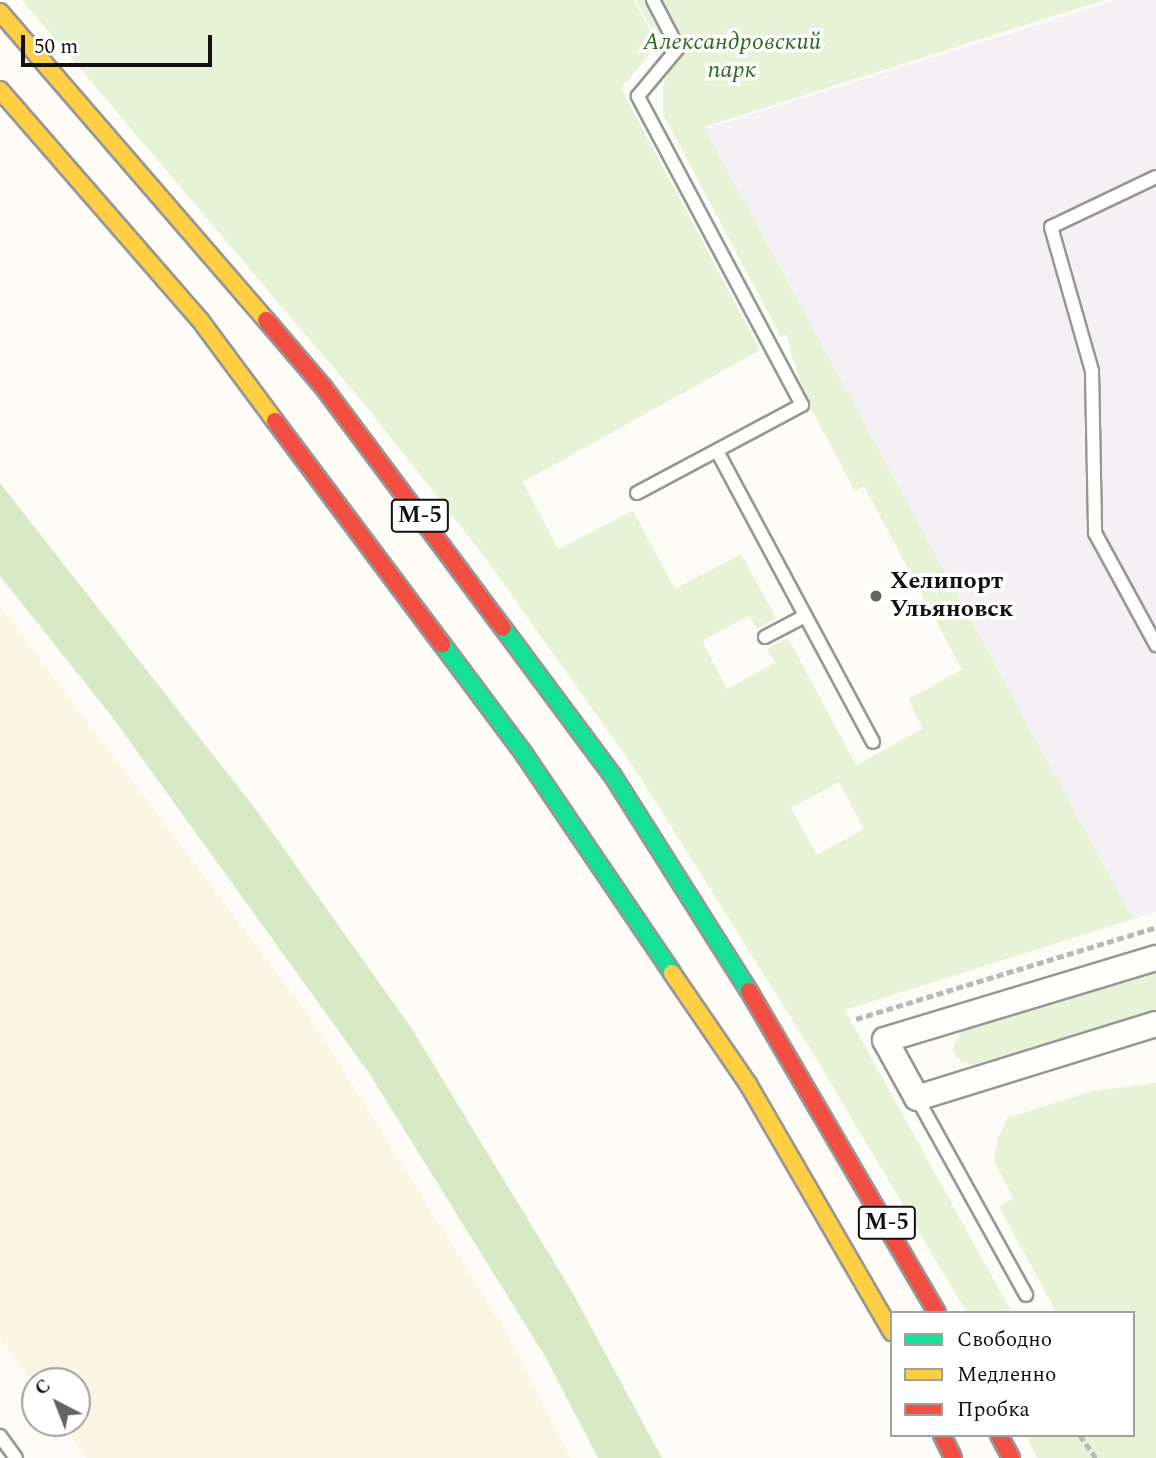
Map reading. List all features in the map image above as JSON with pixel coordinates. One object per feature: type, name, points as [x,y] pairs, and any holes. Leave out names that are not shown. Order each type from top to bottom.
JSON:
[{"type":"highway","name":"М-5","points":[[0,12],[155,187],[324,388],[613,776],[804,1079],[936,1311]]},
{"type":"highway","name":"М-5","points":[[0,90],[200,320],[524,754],[748,1084],[890,1329]]},
{"type":"highway","points":[[943,1437],[953,1458]]},
{"type":"highway","points":[[1000,1437],[1011,1458]]},
{"type":"street","points":[[1156,958],[884,1040],[917,1098],[1156,1024]]},
{"type":"lane","points":[[637,493],[802,405],[638,96],[678,48],[653,0]]},
{"type":"lane","points":[[1156,177],[1051,228],[1092,371],[1095,533],[1156,645]]},
{"type":"lane","points":[[717,451],[873,742]]},
{"type":"lane","points":[[765,638],[805,616]]},
{"type":"lane","points":[[917,1098],[1026,1294]]},
{"type":"lane","points":[[0,1436],[16,1458]]},
{"type":"path","points":[[856,1019],[1156,927]]},
{"type":"path","points":[[1081,1437],[1096,1458]]},
{"type":"shaded area","points":[[1116,0],[1156,0],[1156,912],[1133,919],[705,129]]},
{"type":"shaded area","points":[[0,606],[308,1014],[505,1330],[571,1458],[86,1458],[71,1437],[91,1437],[91,1367],[21,1367],[0,1338]]},
{"type":"green space","name":"Александровский парк","points":[[22,0],[634,0],[658,45],[621,88],[760,350],[523,482],[558,549],[633,511],[675,589],[741,554],[776,618],[757,629],[749,616],[702,641],[727,689],[775,663],[767,649],[788,638],[856,765],[923,729],[908,699],[962,670],[864,486],[855,491],[805,397],[786,335],[792,331],[781,337],[663,114],[663,87],[671,66],[636,0],[1104,0],[704,127],[1133,919],[845,1010],[1011,1311],[966,1311],[813,1053],[635,769],[484,556],[365,405]],"holes":[[[839,782],[864,829],[817,855],[791,808]]]},
{"type":"green space","points":[[0,483],[257,811],[410,1026],[571,1290],[662,1458],[598,1458],[546,1358],[369,1073],[110,714],[0,576]]},
{"type":"green space","points":[[1156,970],[1156,1010],[973,1065],[961,1062],[952,1050],[962,1029]]},
{"type":"green space","points":[[1156,1083],[1156,1458],[1037,1458],[1027,1437],[1135,1437],[1135,1311],[1056,1311],[999,1207],[1013,1198],[994,1161],[997,1141],[1007,1118],[1092,1091]]},
{"type":"traffic: fast","points":[[503,628],[613,776],[749,991]]},
{"type":"traffic: fast","points":[[442,644],[524,754],[672,973]]},
{"type":"traffic: slow","points":[[0,12],[266,320]]},
{"type":"traffic: slow","points":[[0,90],[200,320],[275,421]]},
{"type":"traffic: slow","points":[[672,973],[748,1084],[890,1329]]},
{"type":"traffic: jam","points":[[266,320],[324,388],[503,628]]},
{"type":"traffic: jam","points":[[275,421],[442,644]]},
{"type":"traffic: jam","points":[[749,991],[936,1311]]},
{"type":"traffic: jam","points":[[943,1437],[953,1458]]},
{"type":"traffic: jam","points":[[1000,1437],[1011,1458]]},
{"type":"place","name":"Хелипорт Ульяновск","points":[[876,596]]}]
